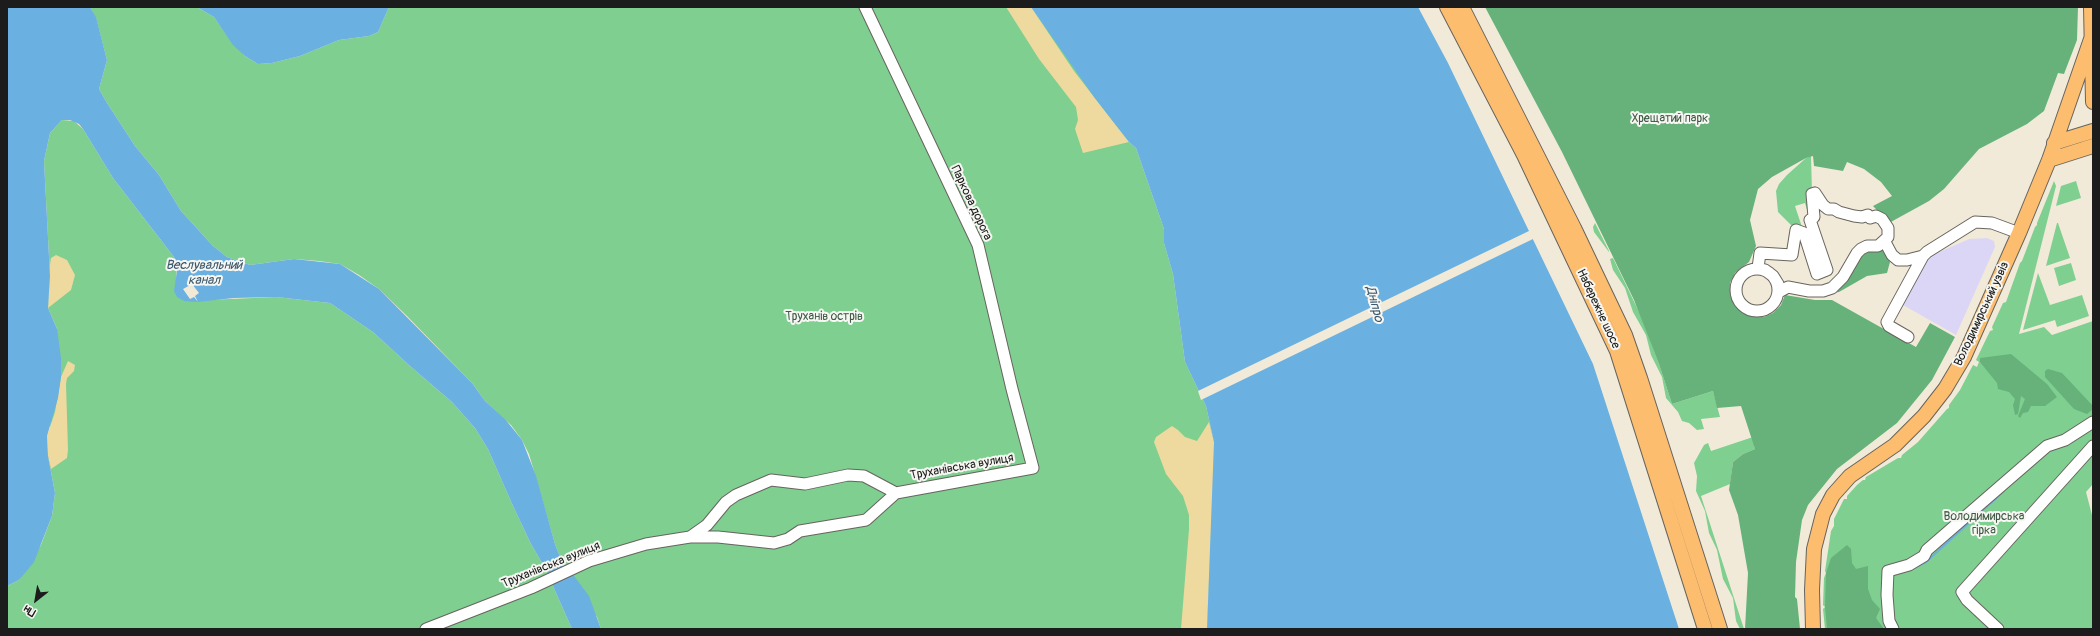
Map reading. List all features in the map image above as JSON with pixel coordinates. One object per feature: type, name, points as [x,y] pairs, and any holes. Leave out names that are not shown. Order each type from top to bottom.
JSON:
[{"type":"main road","name":"Набережне шосе","points":[[1447,7],[1520,149],[1617,351],[1705,629]]},
{"type":"main road","name":"Набережне шосе","points":[[1462,7],[1571,222],[1624,335],[1640,378],[1720,629]]},
{"type":"main road","points":[[2091,7],[2093,102]]},
{"type":"main road","name":"Володимирський узвіз","points":[[1813,629],[1812,590],[1814,549],[1818,530],[1827,505],[1840,485],[1850,476],[1895,445],[1924,416],[1945,389],[1970,345],[2049,160],[2091,39]]},
{"type":"main road","points":[[2054,144],[2093,131]]},
{"type":"main road","points":[[2049,160],[2093,146]]},
{"type":"street","name":"Паркова дорога","points":[[865,7],[978,245],[1012,389],[1033,468]]},
{"type":"street","points":[[1816,193],[1823,205],[1828,209],[1834,209],[1854,216],[1862,217],[1868,214],[1870,218],[1876,216],[1882,219],[1888,228],[1888,237],[1885,242],[1878,246],[1867,246],[1861,249],[1857,253],[1843,278],[1832,288],[1823,291],[1809,291],[1788,287],[1778,292],[1779,288],[1773,276],[1765,270],[1758,268],[1760,253],[1792,255],[1796,230],[1804,233],[1817,274],[1826,270],[1810,220],[1814,217],[1812,194],[1816,193]]},
{"type":"street","points":[[1908,337],[1888,326],[1886,322],[1923,256],[1932,248],[1976,222],[1992,222],[2019,233]]},
{"type":"street","points":[[1885,242],[1892,255],[1898,260],[1907,260],[1923,256]]},
{"type":"street","points":[[1773,276],[1762,269],[1751,269],[1744,272],[1736,284],[1737,298],[1746,308],[1760,311],[1772,305],[1776,299],[1779,288]]},
{"type":"street","points":[[1893,629],[1890,621],[1887,595],[1888,571],[1909,565],[1924,556],[1927,550],[2046,446],[2066,440],[2093,422]]},
{"type":"street","points":[[1998,629],[1967,600],[1962,592],[2093,446]]},
{"type":"street","name":"Труханівська вулиця","points":[[426,629],[567,572],[589,561],[646,544],[690,537],[718,537],[774,543],[788,539],[800,531],[866,520],[896,493],[1033,468]]},
{"type":"street","name":"Труханівська вулиця","points":[[690,537],[707,525],[726,502],[736,495],[771,480],[805,484],[848,475],[864,476],[896,493]]},
{"type":"shaded area","points":[[1987,238],[1994,241],[1995,247],[1956,335],[1903,305],[1909,290],[1928,257],[1969,239]]},
{"type":"green space","name":"Труханів острів","points":[[90,7],[197,7],[214,17],[245,56],[258,64],[272,63],[300,56],[339,40],[369,36],[378,32],[389,7],[1031,7],[1129,142],[1136,148],[1164,229],[1164,243],[1173,274],[1185,362],[1206,406],[1214,442],[1207,629],[601,629],[597,617],[565,570],[555,544],[529,454],[522,440],[511,425],[485,401],[472,383],[407,316],[379,289],[359,275],[340,264],[319,261],[294,259],[250,265],[227,257],[213,246],[181,211],[159,175],[135,146],[99,89],[107,60],[96,18]]},
{"type":"green space","name":"Хрещатий парк","points":[[1485,7],[2078,7],[2077,40],[2064,74],[2058,73],[2044,111],[2027,124],[1979,149],[1944,189],[1929,201],[1889,223],[1873,206],[1892,196],[1881,182],[1864,169],[1847,162],[1843,171],[1814,166],[1813,156],[1806,158],[1772,177],[1758,189],[1750,220],[1756,246],[1749,262],[1735,273],[1730,283],[1730,294],[1734,304],[1742,313],[1754,317],[1764,317],[1773,313],[1781,305],[1785,295],[1815,300],[1832,300],[1916,347],[1930,323],[1955,337],[1932,380],[1897,423],[1837,469],[1808,505],[1802,520],[1796,562],[1795,597],[1797,599],[1800,629],[1745,629],[1748,573],[1738,515],[1729,490],[1733,462],[1743,454],[1755,449],[1741,406],[1717,408],[1713,391],[1672,404],[1659,364],[1634,300],[1562,152]]},
{"type":"green space","points":[[62,120],[74,121],[83,129],[113,178],[174,257],[177,263],[176,280],[184,301],[276,297],[330,303],[373,332],[452,402],[475,428],[488,449],[513,506],[531,544],[545,568],[572,629],[7,629],[7,586],[19,580],[41,545],[52,516],[55,493],[48,456],[57,329],[48,308],[50,276],[44,161],[50,133]]},
{"type":"green space","points":[[1811,156],[1812,194],[1810,220],[1805,203],[1795,206],[1804,233],[1796,230],[1778,212],[1776,191],[1779,184],[1787,175],[1806,158]]},
{"type":"green space","name":"Володимирська гірка","points":[[2054,181],[2056,186],[2019,334],[2044,327],[2052,335],[2093,321],[2093,484],[2086,492],[2093,519],[2093,629],[1825,629],[1823,609],[1825,607],[1823,605],[1825,571],[1834,519],[1844,499],[1847,499],[1847,496],[1857,485],[1865,480],[1866,477],[1898,458],[1901,458],[1902,455],[1918,442],[1949,408],[1949,405],[1960,390],[1973,365],[1977,367],[1979,362],[1976,360],[1990,331],[1993,330],[1992,327],[2003,303],[2006,302],[2020,263]]},
{"type":"green space","points":[[2076,181],[2081,198],[2056,206],[2061,186]]},
{"type":"green space","points":[[1595,223],[1609,252],[1594,232],[1593,227]]},
{"type":"green space","points":[[2057,223],[2070,258],[2046,266]]},
{"type":"green space","points":[[1881,248],[1886,252],[1890,262],[1887,273],[1867,276],[1839,292],[1826,294],[1857,253]]},
{"type":"green space","points":[[1613,258],[1641,316],[1672,404],[1713,391],[1720,417],[1701,419],[1704,429],[1697,430],[1689,423],[1682,421],[1678,412],[1666,398],[1662,377],[1651,355],[1646,335],[1633,312],[1625,288],[1613,270],[1610,259]]},
{"type":"green space","points":[[2071,263],[2076,280],[2059,286],[2054,268]]},
{"type":"green space","points":[[2038,273],[2050,305],[2082,295],[2089,316],[2057,327],[2055,320],[2023,330]]},
{"type":"green space","points":[[2011,354],[2047,384],[2057,397],[2045,406],[2031,406],[2028,412],[2023,413],[2020,418],[2018,416],[2025,399],[2021,396],[2018,414],[2015,415],[2013,405],[2015,399],[2009,392],[1998,389],[1997,383],[1980,362],[1980,358]]},
{"type":"green space","points":[[2048,369],[2062,373],[2093,406],[2093,409],[2087,414],[2074,409],[2045,377],[2045,371]]},
{"type":"green space","points":[[1753,437],[1755,449],[1743,454],[1733,462],[1730,484],[1701,496],[1744,629],[1740,629],[1736,621],[1733,598],[1723,579],[1717,550],[1709,533],[1705,511],[1696,491],[1697,476],[1694,463],[1704,445],[1708,443],[1711,451]]},
{"type":"green space","points":[[1847,545],[1851,549],[1852,563],[1856,569],[1868,566],[1868,589],[1872,600],[1880,609],[1876,618],[1884,629],[1827,629],[1825,607],[1826,573],[1831,558]]},
{"type":"sand","points":[[1006,7],[1031,7],[1074,71],[1129,142],[1083,153],[1075,129],[1078,120],[1076,107],[1039,59]]},
{"type":"sand","points":[[56,255],[67,260],[75,275],[71,290],[48,308],[51,258]]},
{"type":"sand","points":[[68,361],[75,365],[74,371],[67,378],[66,384],[67,458],[51,469],[48,456],[47,436],[55,412],[61,377]]},
{"type":"sand","points":[[1209,422],[1214,442],[1214,459],[1207,629],[1181,629],[1189,515],[1183,496],[1166,474],[1154,442],[1156,437],[1172,426],[1185,437],[1197,441]]},
{"type":"water","name":"Веслувальний канал","points":[[7,7],[90,7],[96,17],[107,60],[99,89],[135,146],[159,175],[181,211],[213,246],[227,257],[250,265],[294,259],[340,264],[379,289],[472,383],[485,401],[505,419],[522,440],[536,476],[555,544],[565,570],[574,576],[589,596],[601,629],[572,629],[545,568],[531,544],[513,506],[488,449],[475,428],[452,402],[373,332],[330,303],[276,297],[234,298],[197,302],[184,301],[177,297],[174,291],[177,271],[174,257],[113,178],[83,129],[79,124],[70,120],[62,120],[50,133],[44,161],[50,276],[48,308],[57,329],[61,358],[61,377],[58,398],[47,436],[48,456],[55,493],[52,516],[34,562],[19,580],[7,586]]},
{"type":"water","points":[[197,7],[389,7],[378,32],[369,36],[339,40],[300,56],[272,63],[258,64],[245,56],[233,45],[214,17]]},
{"type":"water","name":"Дніпро","points":[[1031,7],[1418,7],[1448,63],[1593,364],[1679,629],[1207,629],[1214,442],[1206,406],[1185,362],[1173,274],[1164,243],[1164,229],[1136,148],[1129,142],[1094,97]]},
{"type":"pier","points":[[1531,230],[1535,238],[1201,400],[1198,391]]},
{"type":"pier","points":[[192,284],[199,293],[195,296],[198,302],[194,297],[190,299],[183,289]]},
{"type":"waterway","points":[[1914,568],[1926,562],[2004,491]]}]
